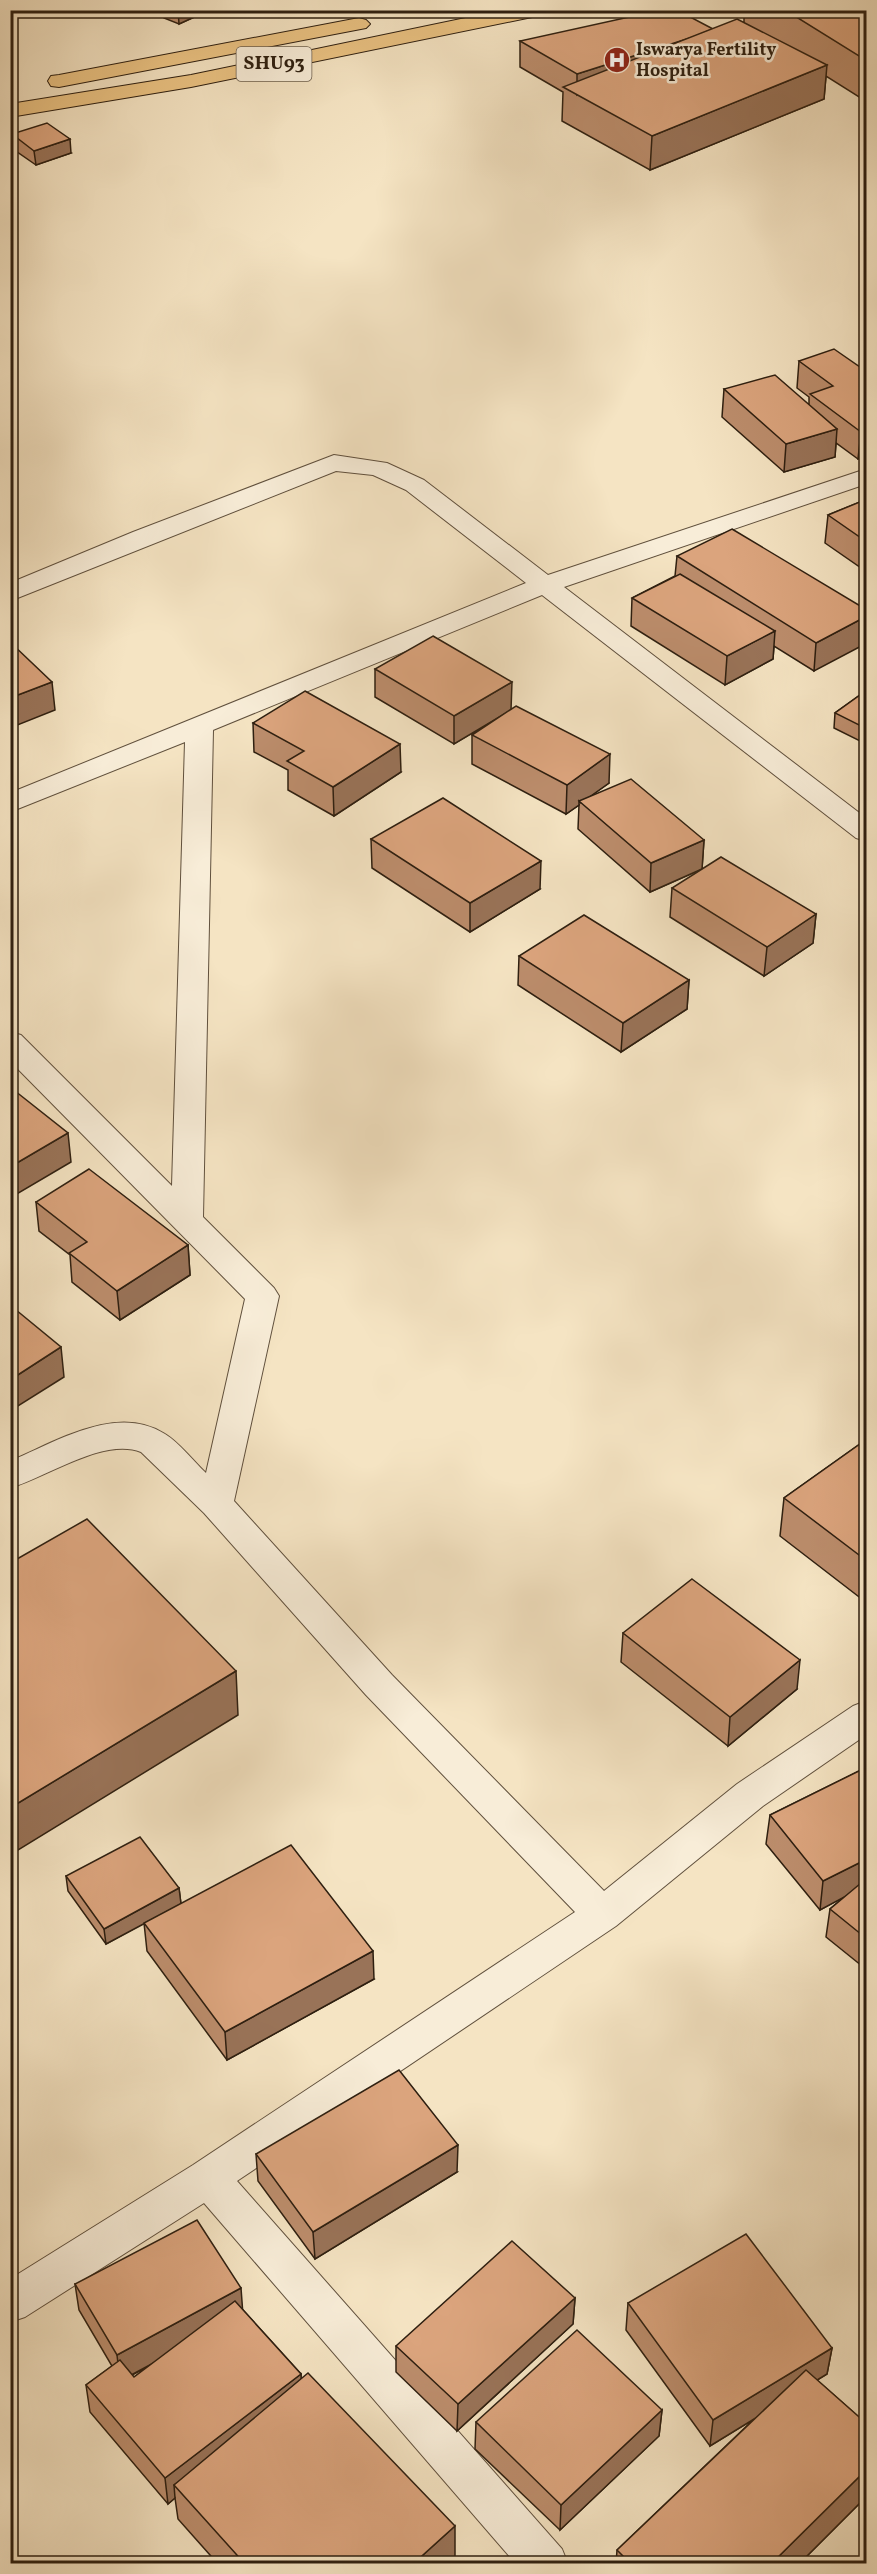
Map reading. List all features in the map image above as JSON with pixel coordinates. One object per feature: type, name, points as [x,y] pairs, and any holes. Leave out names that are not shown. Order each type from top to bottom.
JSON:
[{"type":"main road","name":"SHU93","points":[[10,111],[191,81],[537,10]]},
{"type":"main road","name":"SHU93","points":[[34,86],[382,19]]},
{"type":"street","points":[[10,593],[142,537],[334,463],[378,468],[415,485],[867,832]]},
{"type":"street","points":[[10,803],[544,585],[867,476]]},
{"type":"street","points":[[187,1220],[199,727]]},
{"type":"street","points":[[10,1041],[262,1296],[216,1504]]},
{"type":"street","points":[[10,1475],[99,1438],[133,1435],[153,1443],[216,1504],[379,1685],[602,1915]]},
{"type":"street","points":[[10,2302],[208,2178],[602,1915],[750,1795],[867,1716]]},
{"type":"street","points":[[208,2178],[546,2564]]},
{"type":"building","points":[[661,10],[677,10],[713,29],[577,74],[520,41]]},
{"type":"building","points":[[785,10],[867,10],[867,61]]},
{"type":"building","points":[[737,19],[827,65],[652,136],[563,87]]},
{"type":"building","points":[[47,123],[70,139],[34,151],[12,134]]},
{"type":"building","points":[[834,349],[867,372],[867,430],[861,432],[810,394],[833,386],[799,361]]},
{"type":"building","points":[[775,375],[837,429],[786,444],[724,389]]},
{"type":"building","points":[[867,499],[867,542],[828,515]]},
{"type":"building","points":[[732,529],[867,610],[867,616],[816,643],[677,556]]},
{"type":"building","points":[[680,574],[775,631],[727,656],[632,598]]},
{"type":"building","points":[[433,636],[512,682],[454,716],[375,669]]},
{"type":"building","points":[[10,642],[52,682],[10,698]]},
{"type":"building","points":[[867,690],[867,727],[835,713]]},
{"type":"building","points":[[305,691],[400,744],[333,787],[287,761],[304,751],[253,723]]},
{"type":"building","points":[[516,706],[610,754],[567,785],[472,735]]},
{"type":"building","points":[[631,779],[704,840],[651,863],[579,801]]},
{"type":"building","points":[[443,798],[541,861],[470,903],[371,839]]},
{"type":"building","points":[[721,857],[816,914],[767,947],[672,888]]},
{"type":"building","points":[[584,915],[689,980],[623,1023],[519,956]]},
{"type":"building","points":[[10,1087],[68,1133],[10,1167]]},
{"type":"building","points":[[89,1169],[188,1245],[117,1291],[69,1253],[87,1242],[36,1202]]},
{"type":"building","points":[[10,1305],[61,1347],[10,1380]]},
{"type":"building","points":[[867,1439],[867,1561],[784,1498]]},
{"type":"building","points":[[87,1519],[236,1671],[10,1808],[10,1563]]},
{"type":"building","points":[[692,1579],[800,1660],[730,1717],[623,1633]]},
{"type":"building","points":[[867,1767],[867,1859],[823,1881],[770,1815]]},
{"type":"building","points":[[140,1837],[179,1888],[104,1929],[66,1876]]},
{"type":"building","points":[[291,1845],[373,1951],[225,2032],[144,1923]]},
{"type":"building","points":[[867,1878],[867,1939],[830,1909]]},
{"type":"building","points":[[399,2070],[458,2145],[313,2232],[256,2154]]},
{"type":"building","points":[[197,2220],[241,2288],[117,2355],[75,2284]]},
{"type":"building","points":[[746,2234],[832,2348],[713,2420],[628,2303]]},
{"type":"building","points":[[512,2241],[575,2298],[458,2404],[396,2346]]},
{"type":"building","points":[[235,2301],[301,2374],[165,2478],[86,2385],[120,2360],[134,2377]]},
{"type":"building","points":[[577,2330],[662,2410],[561,2505],[476,2422]]},
{"type":"building","points":[[806,2370],[867,2424],[867,2469],[771,2564],[631,2564],[617,2550]]},
{"type":"building","points":[[308,2373],[455,2526],[413,2564],[245,2564],[174,2485]]},
{"type":"place","name":"Iswarya Fertility Hospital","points":[[617,60]]}]
